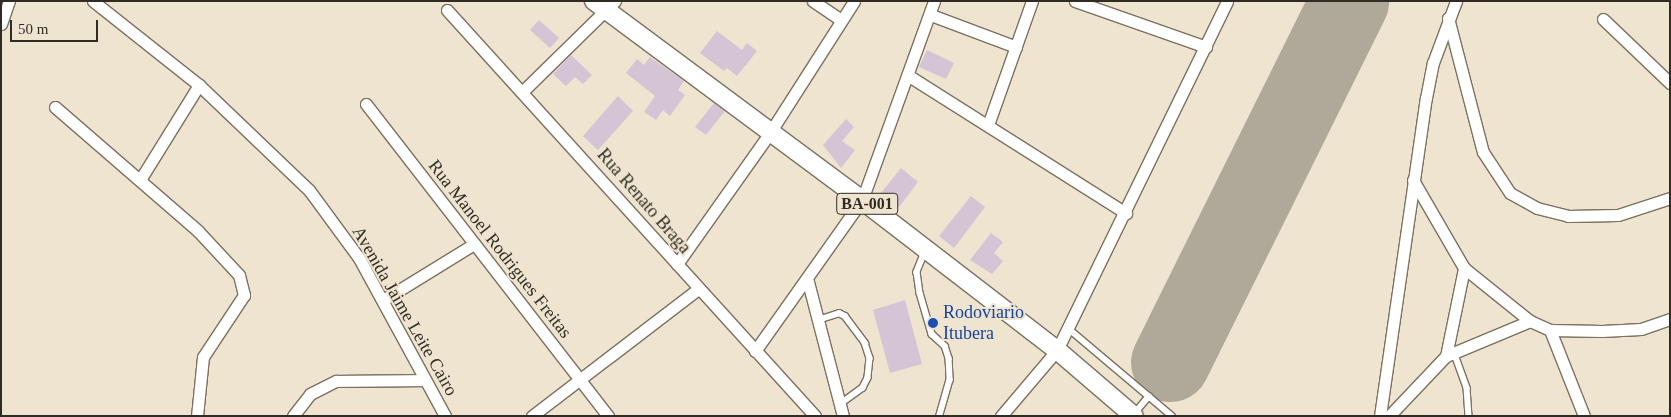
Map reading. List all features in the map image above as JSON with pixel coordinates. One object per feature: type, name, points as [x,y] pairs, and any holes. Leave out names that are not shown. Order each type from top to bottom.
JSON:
[{"type":"main road","name":"BA-001","points":[[605,4],[1057,350],[1134,415]]},
{"type":"street","points":[[1,24],[9,1]]},
{"type":"street","name":"Avenida Jaime Leite Cairo","points":[[93,1],[199,85],[309,190],[359,258],[445,416]]},
{"type":"street","points":[[813,1],[841,20]]},
{"type":"street","points":[[677,264],[771,131],[854,1]]},
{"type":"street","points":[[755,351],[862,200],[909,76],[931,15],[934,1]]},
{"type":"street","points":[[988,125],[1032,1]]},
{"type":"street","points":[[1075,1],[1206,47]]},
{"type":"street","points":[[1001,416],[1057,350],[1126,213],[1228,1]]},
{"type":"street","points":[[1380,416],[1426,98],[1448,17],[1456,1]]},
{"type":"street","points":[[523,91],[605,4]]},
{"type":"street","name":"Rua Renato Braga","points":[[447,10],[523,91],[677,264],[697,290],[815,416]]},
{"type":"street","points":[[931,15],[1016,47]]},
{"type":"street","points":[[1448,17],[1483,152],[1510,193],[1537,208],[1568,216],[1618,215],[1670,198]]},
{"type":"street","points":[[1603,19],[1670,83]]},
{"type":"street","points":[[909,76],[1126,213]]},
{"type":"street","points":[[140,180],[199,85]]},
{"type":"street","name":"Rua Manoel Rodrigues Freitas","points":[[366,104],[608,416]]},
{"type":"street","points":[[55,107],[214,246],[243,285],[239,305],[203,357],[197,416]]},
{"type":"street","points":[[1414,180],[1464,268],[1530,321],[1550,330],[1641,329],[1670,319]]},
{"type":"street","points":[[382,300],[474,244]]},
{"type":"street","points":[[1450,354],[1464,268]]},
{"type":"street","points":[[807,278],[842,410]]},
{"type":"street","points":[[532,416],[697,290]]},
{"type":"street","points":[[1389,416],[1450,354],[1530,321]]},
{"type":"street","points":[[1550,330],[1584,416]]},
{"type":"street","points":[[293,416],[310,394],[336,381],[425,380]]},
{"type":"lane","points":[[927,250],[917,272],[920,293],[932,334],[945,346],[949,358],[950,380],[940,416]]},
{"type":"lane","points":[[818,320],[839,313],[845,316],[866,343],[870,358],[868,378],[863,388],[842,410]]},
{"type":"lane","points":[[1068,328],[1172,416]]},
{"type":"lane","points":[[1450,354],[1467,388],[1469,416]]},
{"type":"lane","points":[[1134,415],[1148,396]]},
{"type":"building","points":[[539,20],[559,38],[550,48],[530,30]]},
{"type":"building","points":[[717,31],[742,50],[747,43],[757,51],[737,76],[727,68],[724,71],[700,53]]},
{"type":"building","points":[[927,50],[954,63],[946,79],[919,67]]},
{"type":"building","points":[[571,55],[592,75],[583,84],[575,77],[566,86],[553,74]]},
{"type":"building","points":[[650,57],[684,81],[678,90],[685,95],[670,116],[663,110],[656,120],[644,112],[655,96],[626,73],[637,59],[644,65]]},
{"type":"building","points":[[618,96],[633,111],[598,150],[583,136]]},
{"type":"building","points":[[714,103],[725,111],[706,135],[695,127]]},
{"type":"building","points":[[846,119],[854,127],[842,141],[855,150],[841,168],[823,145]]},
{"type":"building","points":[[901,168],[918,182],[899,207],[881,193]]},
{"type":"building","points":[[971,196],[985,207],[954,248],[939,236]]},
{"type":"building","points":[[991,233],[1003,242],[994,253],[1003,261],[992,274],[970,260]]},
{"type":"building","points":[[905,300],[922,364],[890,373],[873,310]]},
{"type":"runway","points":[[1170,362],[1349,1]]},
{"type":"place","name":"Rodoviario Itubera","points":[[933,323]]}]
